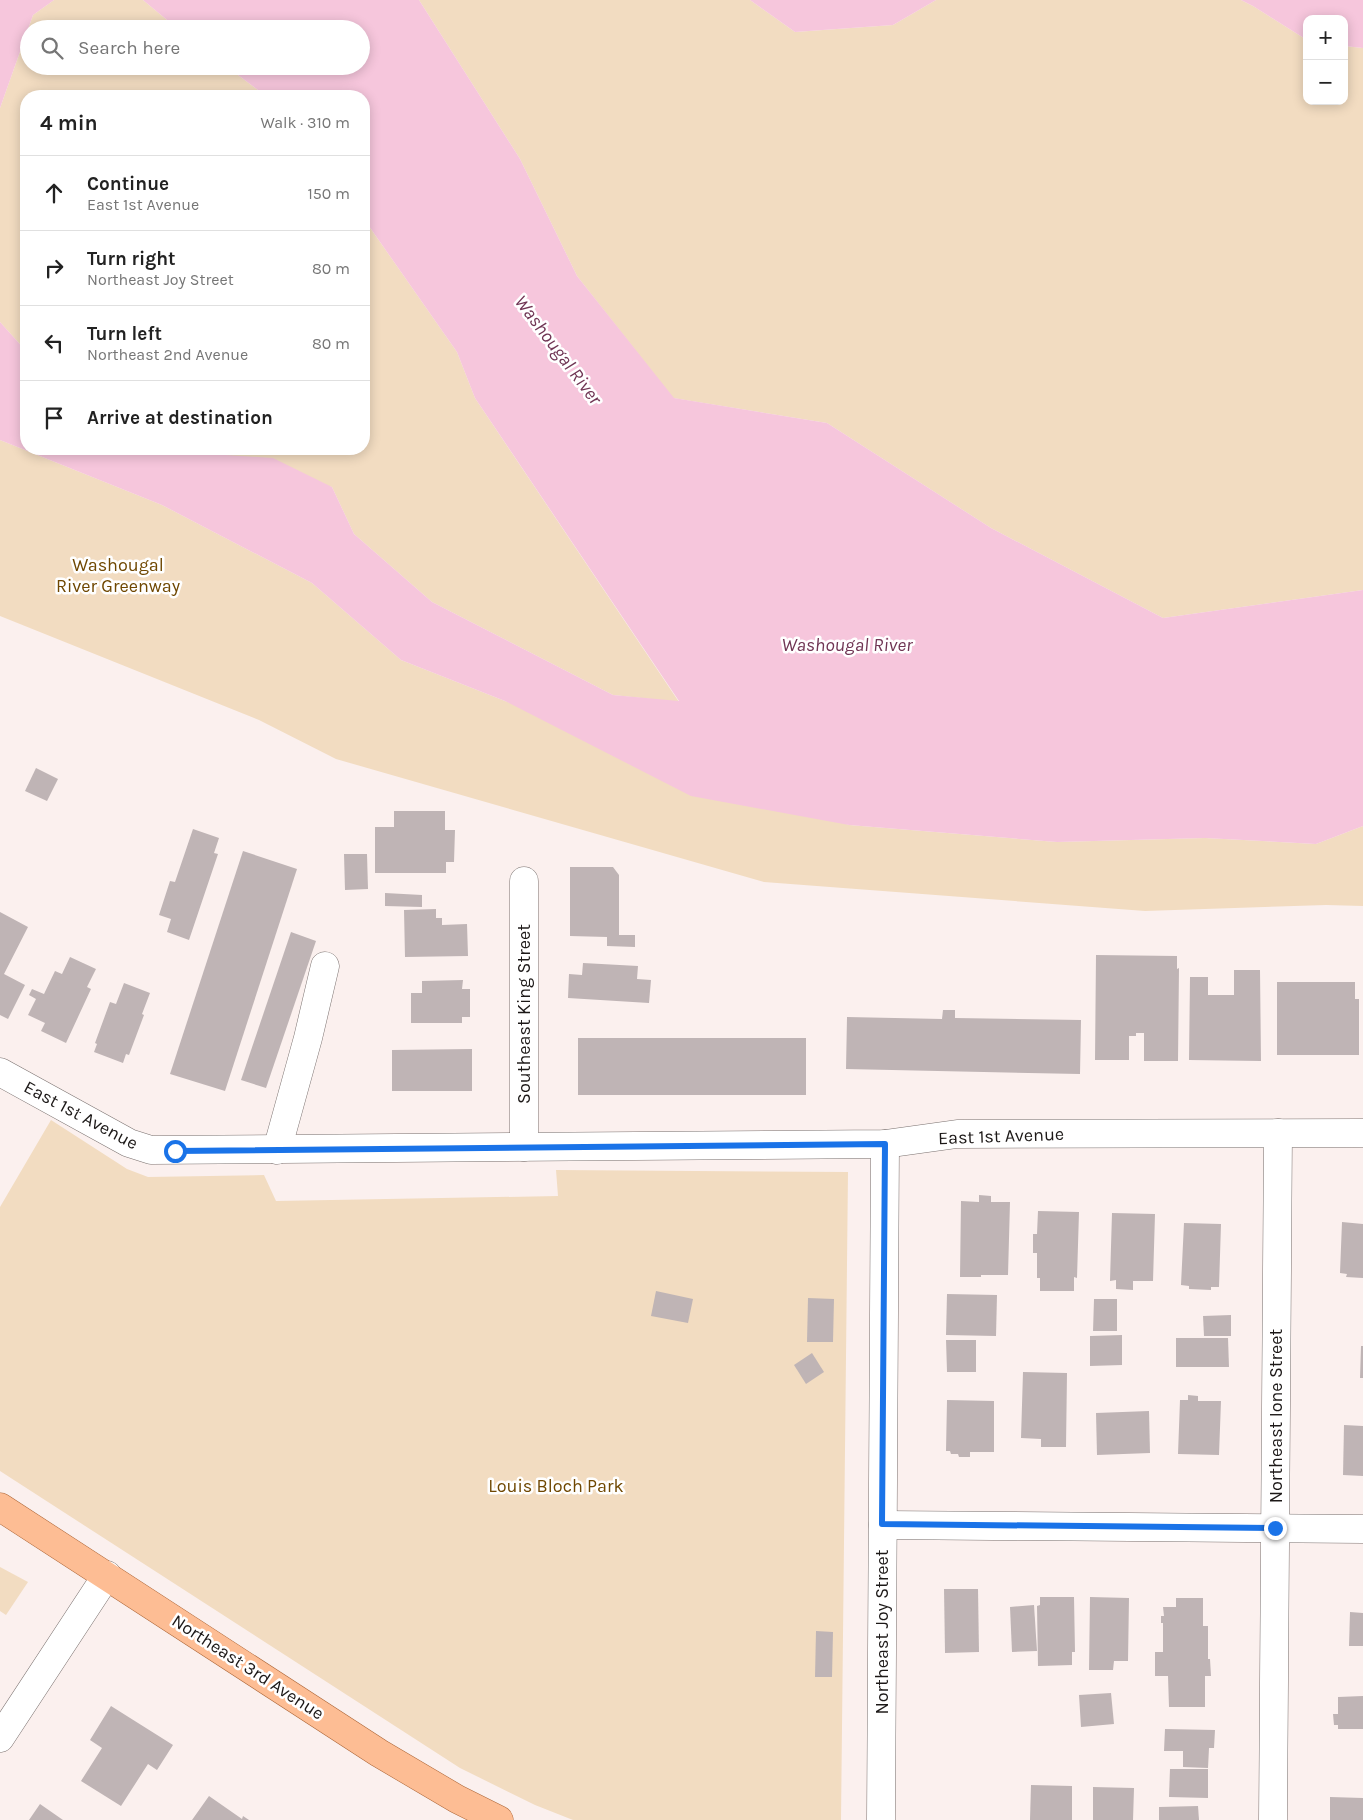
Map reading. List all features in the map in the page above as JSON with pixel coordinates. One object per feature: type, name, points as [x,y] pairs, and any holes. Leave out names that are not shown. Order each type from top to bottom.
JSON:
[{"type":"main road","name":"Northeast 3rd Avenue","points":[[0,1507],[379,1753],[457,1799],[499,1820]]},
{"type":"street","name":"Southeast King Street","points":[[524,881],[524,1147]]},
{"type":"street","points":[[277,1150],[308,1038],[325,966]]},
{"type":"street","name":"East 1st Avenue","points":[[0,1072],[129,1143],[151,1150],[885,1144],[957,1134],[1278,1132],[1363,1134]]},
{"type":"street","name":"Northeast Ione Street","points":[[1273,1820],[1278,1132]]},
{"type":"street","name":"Northeast Joy Street","points":[[881,1820],[885,1144]]},
{"type":"street","points":[[882,1524],[1363,1529]]},
{"type":"street","points":[[0,1738],[106,1575]]},
{"type":"green space","points":[[54,0],[143,0],[167,20],[31,20],[33,15]]},
{"type":"green space","points":[[419,0],[750,0],[795,32],[893,25],[936,0],[1241,0],[1303,37],[1303,105],[1348,105],[1348,46],[1363,48],[1363,590],[1163,618],[991,528],[827,423],[673,398],[577,276],[520,159]]},
{"type":"green space","points":[[20,52],[20,75],[238,75],[258,90],[20,90],[20,344],[0,322],[0,108]]},
{"type":"green space","points":[[370,228],[457,352],[475,398],[679,702],[613,695],[432,602],[354,534],[332,487],[193,455],[370,455]]},
{"type":"green space","name":"Washougal River Greenway","points":[[0,440],[20,448],[20,455],[37,455],[162,505],[312,583],[401,660],[505,701],[849,825],[1057,842],[1205,838],[1316,844],[1363,826],[1363,906],[1326,905],[1145,911],[764,882],[336,759],[259,720],[0,616]]},
{"type":"green space","name":"Louis Bloch Park","points":[[51,1120],[127,1169],[148,1177],[264,1175],[276,1201],[558,1196],[556,1170],[848,1172],[841,1820],[573,1820],[535,1805],[460,1768],[0,1471],[0,1207]]},
{"type":"green space","points":[[0,1567],[28,1582],[6,1615],[0,1611]]},
{"type":"water","points":[[0,0],[54,0],[33,15],[31,20],[20,20],[20,52],[0,108]]},
{"type":"water","name":"Washougal River","points":[[143,0],[419,0],[520,159],[577,276],[674,398],[827,423],[991,528],[1163,618],[1363,590],[1363,826],[1316,844],[1205,838],[1057,842],[849,825],[691,796],[505,701],[401,660],[312,583],[162,505],[37,455],[226,455],[273,458],[332,487],[354,534],[432,602],[613,695],[679,701],[475,398],[457,352],[370,228],[370,90],[258,90],[238,75],[370,75],[370,20],[167,20]]},
{"type":"water","points":[[750,0],[936,0],[893,25],[795,32]]},
{"type":"water","points":[[1241,0],[1363,0],[1363,48],[1348,46],[1348,15],[1303,15],[1303,37]]},
{"type":"water","name":"Washougal River","points":[[0,322],[20,344],[20,448],[0,440]]},
{"type":"building","points":[[36,768],[58,779],[47,801],[25,791]]},
{"type":"building","points":[[394,811],[445,811],[445,830],[455,830],[454,862],[446,862],[446,873],[375,873],[375,827],[394,827]]},
{"type":"building","points":[[193,829],[219,838],[214,853],[218,854],[189,940],[167,932],[171,919],[159,915],[170,881],[175,882]]},
{"type":"building","points":[[243,851],[297,869],[225,1091],[170,1074]]},
{"type":"building","points":[[344,854],[367,854],[368,889],[345,890]]},
{"type":"building","points":[[570,867],[613,867],[619,875],[619,935],[635,935],[635,947],[607,946],[607,937],[570,936]]},
{"type":"building","points":[[385,893],[422,895],[422,907],[385,906]]},
{"type":"building","points":[[436,909],[436,918],[442,918],[442,925],[467,924],[468,956],[405,957],[404,910]]},
{"type":"building","points":[[0,912],[28,927],[4,974],[25,985],[8,1019],[0,1015]]},
{"type":"building","points":[[291,932],[316,941],[266,1088],[241,1080]]},
{"type":"building","points":[[1096,955],[1177,956],[1177,969],[1179,968],[1178,1061],[1144,1061],[1144,1033],[1136,1033],[1136,1036],[1129,1036],[1129,1060],[1095,1060]]},
{"type":"building","points":[[70,957],[96,969],[87,987],[91,989],[66,1043],[41,1031],[45,1023],[28,1015],[36,999],[29,995],[32,989],[44,994],[55,971],[62,974]]},
{"type":"building","points":[[583,963],[638,966],[637,979],[651,980],[649,1003],[568,998],[569,974],[582,975]]},
{"type":"building","points":[[1234,970],[1260,970],[1261,1061],[1189,1060],[1190,977],[1208,977],[1208,995],[1234,995]]},
{"type":"building","points":[[463,980],[462,989],[470,989],[470,1017],[462,1017],[462,1023],[411,1023],[411,993],[422,993],[422,981]]},
{"type":"building","points":[[1277,982],[1355,982],[1355,999],[1359,999],[1359,1055],[1277,1055]]},
{"type":"building","points":[[124,983],[150,993],[129,1055],[126,1054],[123,1063],[94,1052],[97,1044],[95,1043],[110,1002],[116,1004]]},
{"type":"building","points":[[943,1010],[955,1010],[955,1018],[1081,1020],[1080,1074],[846,1069],[847,1017],[942,1019]]},
{"type":"building","points":[[578,1038],[806,1038],[806,1095],[578,1095]]},
{"type":"building","points":[[472,1049],[472,1091],[392,1091],[392,1050]]},
{"type":"building","points":[[979,1195],[991,1196],[991,1202],[1010,1202],[1008,1275],[960,1277],[961,1201],[979,1202]]},
{"type":"building","points":[[1038,1211],[1079,1212],[1077,1278],[1074,1277],[1074,1291],[1040,1291],[1040,1278],[1037,1278],[1037,1253],[1033,1253],[1033,1234],[1037,1234]]},
{"type":"building","points":[[1112,1213],[1155,1214],[1153,1281],[1133,1281],[1133,1290],[1116,1289],[1116,1280],[1110,1281]]},
{"type":"building","points":[[1342,1222],[1363,1224],[1363,1278],[1346,1277],[1347,1274],[1340,1273]]},
{"type":"building","points":[[1184,1223],[1221,1224],[1219,1287],[1211,1287],[1211,1290],[1189,1289],[1189,1286],[1181,1285]]},
{"type":"building","points":[[656,1291],[693,1299],[688,1323],[651,1316]]},
{"type":"building","points":[[947,1294],[997,1295],[996,1336],[946,1335]]},
{"type":"building","points":[[808,1298],[834,1299],[833,1342],[807,1342]]},
{"type":"building","points":[[1094,1299],[1117,1299],[1117,1331],[1093,1331]]},
{"type":"building","points":[[1231,1315],[1231,1336],[1204,1336],[1203,1316]]},
{"type":"building","points":[[1122,1335],[1122,1365],[1090,1366],[1090,1336]]},
{"type":"building","points":[[1176,1338],[1228,1338],[1229,1367],[1176,1367]]},
{"type":"building","points":[[946,1340],[976,1340],[976,1372],[947,1372]]},
{"type":"building","points":[[1361,1346],[1363,1346],[1363,1378],[1360,1378]]},
{"type":"building","points":[[812,1353],[824,1372],[806,1384],[794,1365]]},
{"type":"building","points":[[1023,1372],[1067,1373],[1066,1447],[1041,1447],[1041,1439],[1021,1438]]},
{"type":"building","points":[[1188,1395],[1198,1396],[1198,1401],[1221,1401],[1219,1455],[1178,1454],[1180,1400],[1188,1400]]},
{"type":"building","points":[[947,1400],[994,1401],[994,1452],[970,1452],[970,1457],[959,1457],[958,1454],[951,1454],[950,1451],[946,1451]]},
{"type":"building","points":[[1149,1411],[1150,1453],[1097,1455],[1096,1413]]},
{"type":"building","points":[[1344,1425],[1363,1426],[1363,1476],[1343,1475]]},
{"type":"building","points":[[944,1589],[978,1589],[979,1652],[945,1653]]},
{"type":"building","points":[[1040,1597],[1074,1597],[1075,1652],[1072,1652],[1072,1665],[1038,1666],[1037,1606],[1040,1605]]},
{"type":"building","points":[[1090,1597],[1129,1598],[1128,1661],[1114,1661],[1113,1670],[1089,1670]]},
{"type":"building","points":[[1176,1598],[1203,1598],[1203,1626],[1208,1626],[1208,1659],[1210,1659],[1211,1676],[1205,1676],[1205,1707],[1169,1707],[1168,1676],[1155,1676],[1155,1652],[1163,1652],[1163,1623],[1161,1623],[1161,1616],[1164,1616],[1163,1607],[1176,1607]]},
{"type":"building","points":[[1034,1605],[1037,1651],[1012,1652],[1010,1607]]},
{"type":"building","points":[[1350,1612],[1363,1613],[1363,1646],[1349,1646]]},
{"type":"building","points":[[816,1631],[833,1632],[832,1677],[815,1677]]},
{"type":"building","points":[[1111,1693],[1114,1724],[1081,1727],[1079,1695]]},
{"type":"building","points":[[1363,1696],[1363,1729],[1338,1729],[1338,1725],[1334,1725],[1333,1714],[1338,1714],[1338,1697]]},
{"type":"building","points":[[111,1706],[173,1745],[157,1770],[148,1764],[121,1806],[81,1781],[102,1748],[90,1740]]},
{"type":"building","points":[[1165,1729],[1215,1730],[1214,1748],[1209,1748],[1208,1768],[1183,1767],[1183,1751],[1164,1751]]},
{"type":"building","points":[[1170,1769],[1208,1769],[1208,1798],[1169,1797]]},
{"type":"building","points":[[1031,1785],[1072,1786],[1072,1820],[1030,1820]]},
{"type":"building","points":[[1093,1787],[1134,1788],[1133,1820],[1093,1820]]},
{"type":"building","points":[[209,1796],[242,1819],[243,1816],[249,1820],[192,1820]]},
{"type":"building","points":[[1330,1797],[1363,1798],[1363,1820],[1330,1820]]},
{"type":"building","points":[[40,1804],[63,1820],[29,1820]]},
{"type":"building","points":[[1198,1806],[1199,1820],[1159,1820],[1159,1807]]},
{"type":"route","points":[[175,1151],[885,1144],[882,1524],[1275,1528]]}]
